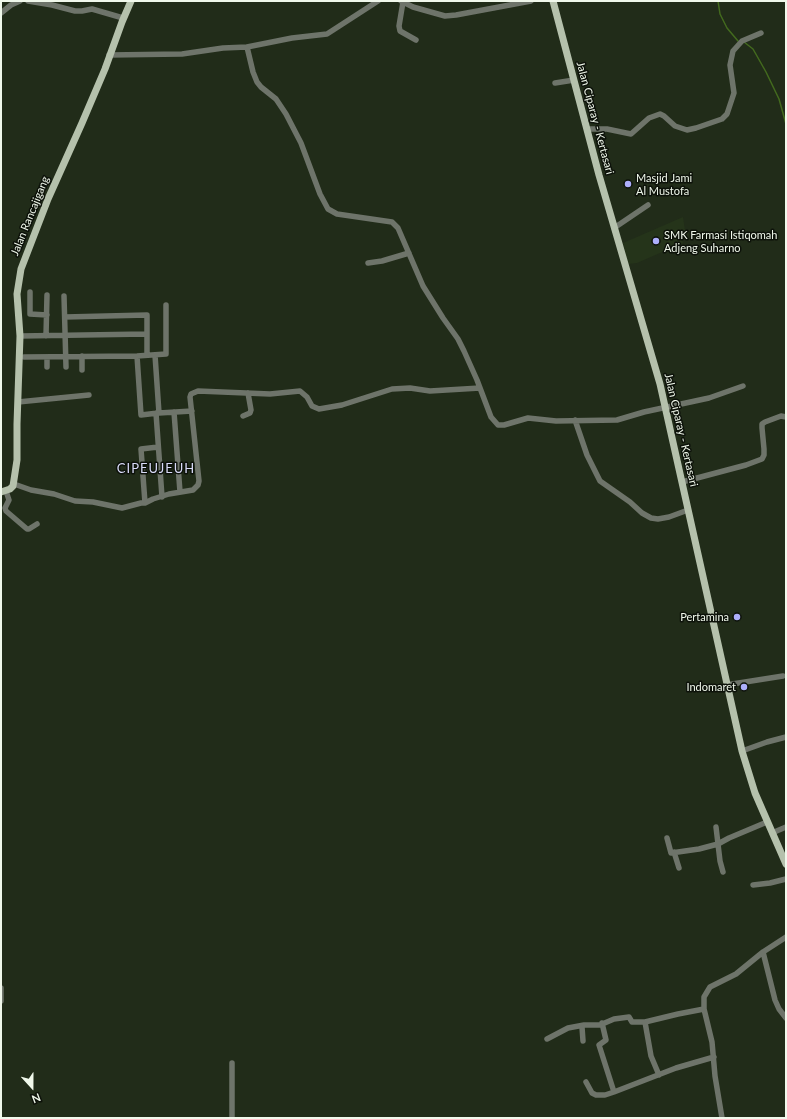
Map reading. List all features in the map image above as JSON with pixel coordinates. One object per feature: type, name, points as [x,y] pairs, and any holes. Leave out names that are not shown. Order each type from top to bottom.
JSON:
[{"type":"main road","name":"Jalan Rancajigang","points":[[14,484],[17,460],[20,336],[16,294],[21,269],[48,199],[82,123],[131,1]]},
{"type":"main road","name":"Jalan Ciparay - Kertasari","points":[[553,1],[614,228],[651,353],[665,407],[742,752],[755,793],[786,864]]},
{"type":"main road","points":[[4,491],[10,489],[14,484]]},
{"type":"street","points":[[1,13],[11,5],[20,1]]},
{"type":"street","points":[[29,1],[52,5],[75,12],[92,9],[123,18]]},
{"type":"street","points":[[109,55],[182,54],[223,48],[247,47],[292,38],[327,34],[378,1]]},
{"type":"street","points":[[416,40],[400,31],[399,26],[402,2],[413,7],[445,16],[531,1]]},
{"type":"street","points":[[587,129],[607,129],[631,134],[649,118],[660,114],[675,126],[687,130],[722,119],[727,114],[730,101],[733,99],[734,93],[730,65],[733,51],[740,43],[761,33]]},
{"type":"street","points":[[247,47],[257,82],[276,99],[284,110],[299,139],[308,166],[325,204],[332,212],[337,214],[392,222],[398,228],[423,286],[458,339],[491,417],[498,425],[504,425],[528,418],[556,421],[617,420],[665,407],[709,398],[743,386]]},
{"type":"street","points":[[555,83],[574,80]]},
{"type":"street","points":[[614,228],[648,205]]},
{"type":"street","points":[[368,263],[382,261],[409,253]]},
{"type":"street","points":[[30,292],[30,314],[47,315]]},
{"type":"street","points":[[46,336],[47,295]]},
{"type":"street","points":[[64,296],[66,367]]},
{"type":"street","points":[[24,357],[137,356],[166,354],[166,305]]},
{"type":"street","points":[[146,308],[147,355]]},
{"type":"street","points":[[65,317],[146,315]]},
{"type":"street","points":[[20,336],[147,334]]},
{"type":"street","points":[[155,355],[158,447],[162,497]]},
{"type":"street","points":[[82,356],[82,370]]},
{"type":"street","points":[[137,356],[141,415],[192,411]]},
{"type":"street","points":[[47,357],[47,367]]},
{"type":"street","points":[[14,484],[31,490],[54,494],[75,501],[93,502],[117,508],[126,507],[141,502],[145,503],[153,499],[193,490],[198,485],[199,481],[190,397],[191,394],[198,390],[270,394],[300,391],[307,397],[312,406],[319,409],[342,405],[392,389],[410,388],[430,391],[480,388]]},
{"type":"street","points":[[243,416],[250,413],[252,410],[248,393]]},
{"type":"street","points":[[18,402],[89,395]]},
{"type":"street","points":[[174,412],[180,492]]},
{"type":"street","points":[[682,482],[746,465],[762,459],[764,455],[762,424],[781,416],[786,417]]},
{"type":"street","points":[[575,420],[587,455],[600,481],[630,502],[642,513],[651,518],[658,519],[669,517],[688,510]]},
{"type":"street","points":[[145,503],[141,449],[158,447]]},
{"type":"street","points":[[4,491],[9,500],[6,511],[28,529],[36,524]]},
{"type":"street","points":[[726,684],[783,676]]},
{"type":"street","points":[[742,752],[767,742],[786,737]]},
{"type":"street","points":[[674,852],[699,849],[718,844],[767,822]]},
{"type":"street","points":[[716,827],[723,872]]},
{"type":"street","points":[[772,833],[786,828]]},
{"type":"street","points":[[667,838],[672,853],[674,852],[679,868]]},
{"type":"street","points":[[753,885],[786,879]]},
{"type":"street","points":[[722,1118],[715,1076],[712,1042],[704,1009],[704,997],[710,987],[736,974],[763,952],[786,937]]},
{"type":"street","points":[[763,952],[778,1009],[786,1018]]},
{"type":"street","points":[[1,988],[1,1001]]},
{"type":"street","points":[[547,1039],[568,1028],[582,1027],[584,1025],[598,1025],[614,1018],[629,1017],[633,1022],[645,1022],[704,1009]]},
{"type":"street","points":[[645,1022],[651,1056],[659,1074]]},
{"type":"street","points":[[602,1023],[606,1040],[599,1045],[614,1092]]},
{"type":"street","points":[[582,1027],[584,1041]]},
{"type":"street","points":[[586,1082],[592,1093],[596,1095],[605,1095],[676,1068],[714,1057]]},
{"type":"street","points":[[232,1063],[232,1118]]},
{"type":"shaded area","name":"SMK Farmasi Istiqomah Adjeng Suharno","points":[[683,217],[685,231],[682,239],[683,243],[637,263],[628,264],[623,243]]},
{"type":"waterway","points":[[718,1],[720,14],[727,28],[738,41]]},
{"type":"waterway","points":[[744,42],[753,49],[766,72],[779,99],[786,124]]},
{"type":"place","name":"Masjid Jami Al Mustofa","points":[[628,184]]},
{"type":"place","name":"SMK Farmasi Istiqomah Adjeng Suharno","points":[[656,241]]},
{"type":"place","name":"Pertamina","points":[[737,617]]},
{"type":"place","name":"Indomaret","points":[[744,687]]},
{"type":"district","name":"CIPEUJEUH","points":[[156,469]]}]
